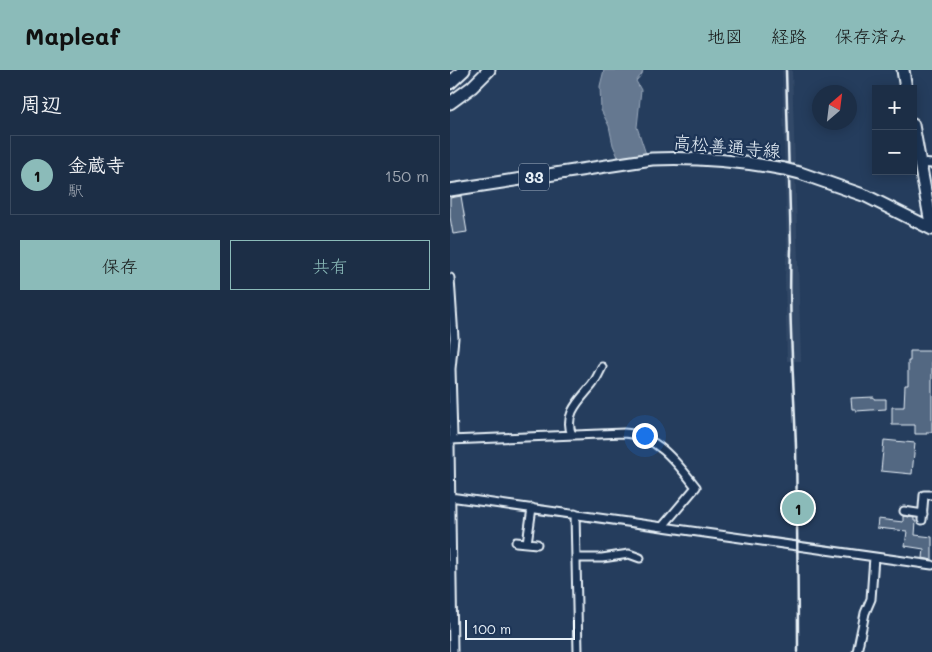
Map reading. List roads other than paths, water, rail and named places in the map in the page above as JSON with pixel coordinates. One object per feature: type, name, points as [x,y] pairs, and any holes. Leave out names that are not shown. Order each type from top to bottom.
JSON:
[{"type":"main road","points":[[450,76],[456,70]]},
{"type":"main road","points":[[450,83],[464,70]]},
{"type":"main road","points":[[450,102],[482,70]]},
{"type":"main road","points":[[450,102],[472,87],[489,70]]},
{"type":"main road","points":[[903,70],[905,85]]},
{"type":"main road","points":[[914,130],[926,164],[927,199],[932,229]]},
{"type":"main road","name":"高松善通寺線","points":[[450,190],[652,159],[718,160],[755,164],[800,173],[866,196],[932,229]]},
{"type":"main road","points":[[866,196],[879,199],[915,216],[923,209],[927,199]]},
{"type":"street","points":[[450,278],[454,338],[451,369],[450,497],[453,652]]},
{"type":"street","points":[[572,435],[570,415],[582,396],[592,385],[602,367]]},
{"type":"street","points":[[451,440],[633,433],[651,441],[676,461],[696,487],[663,526]]},
{"type":"street","points":[[904,511],[922,517],[924,495],[932,495]]},
{"type":"street","points":[[450,497],[932,565]]},
{"type":"street","points":[[527,543],[532,508]]},
{"type":"street","points":[[575,514],[578,652]]},
{"type":"street","points":[[516,542],[537,544]]},
{"type":"street","points":[[576,558],[602,558],[629,554],[640,558]]},
{"type":"street","points":[[857,652],[865,613],[871,599],[874,557]]},
{"type":"railway","points":[[786,70],[791,323],[796,447],[798,652]]},
{"type":"place","name":"金蔵寺","points":[[798,508]]}]
